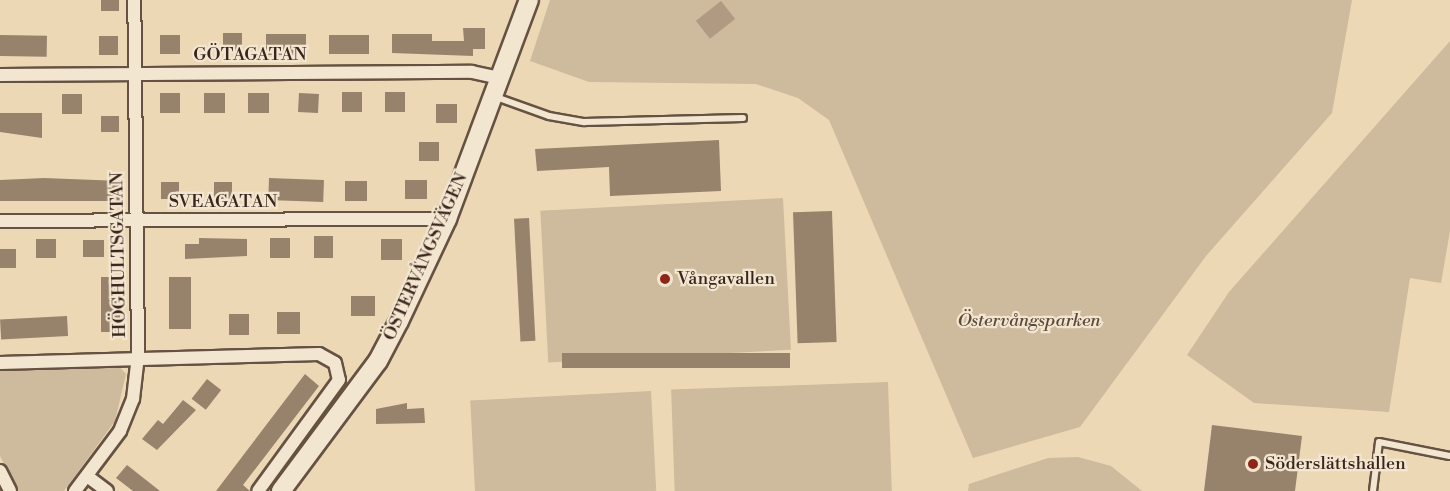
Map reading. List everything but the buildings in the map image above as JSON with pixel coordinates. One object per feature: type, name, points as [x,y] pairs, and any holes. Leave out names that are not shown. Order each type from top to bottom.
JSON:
[{"type":"street","name":"HÖGHULTSGATAN","points":[[75,491],[120,431],[133,399],[138,357],[134,0]]},
{"type":"street","name":"ÖSTERVÅNGSVÄGEN","points":[[281,491],[378,361],[447,219],[529,0]]},
{"type":"street","name":"GÖTAGATAN","points":[[0,75],[472,72],[496,87]]},
{"type":"street","name":"SVEAGATAN","points":[[0,222],[447,219]]},
{"type":"street","points":[[0,363],[138,357],[319,354],[335,363],[339,380],[258,491]]},
{"type":"street","points":[[0,471],[10,491]]},
{"type":"street","points":[[87,476],[107,491]]},
{"type":"lane","points":[[496,87],[549,116],[584,122],[743,118]]},
{"type":"lane","points":[[1373,491],[1379,442],[1450,456]]},
{"type":"green space","name":"Östervångsparken","points":[[550,0],[1352,0],[1332,113],[1206,256],[1080,427],[973,458],[829,120],[798,98],[756,84],[589,82],[530,61]]},
{"type":"green space","points":[[1450,41],[1450,231],[1441,283],[1410,278],[1389,412],[1254,403],[1187,355],[1229,292]]},
{"type":"green space","name":"Vångavallen","points":[[783,198],[791,350],[548,363],[540,211]]},
{"type":"green space","points":[[117,364],[126,374],[115,421],[64,491],[18,491],[0,456],[0,370]]},
{"type":"green space","points":[[888,382],[892,491],[675,491],[671,390]]},
{"type":"green space","points":[[651,391],[656,491],[475,491],[470,400]]},
{"type":"green space","points":[[1078,457],[1111,466],[1142,491],[968,491],[969,484],[1048,458]]},
{"type":"shaded area","points":[[721,1],[735,19],[710,39],[696,21]]},
{"type":"place","name":"Vångavallen","points":[[665,279]]},
{"type":"place","name":"Söderslättshallen","points":[[1253,464]]}]
